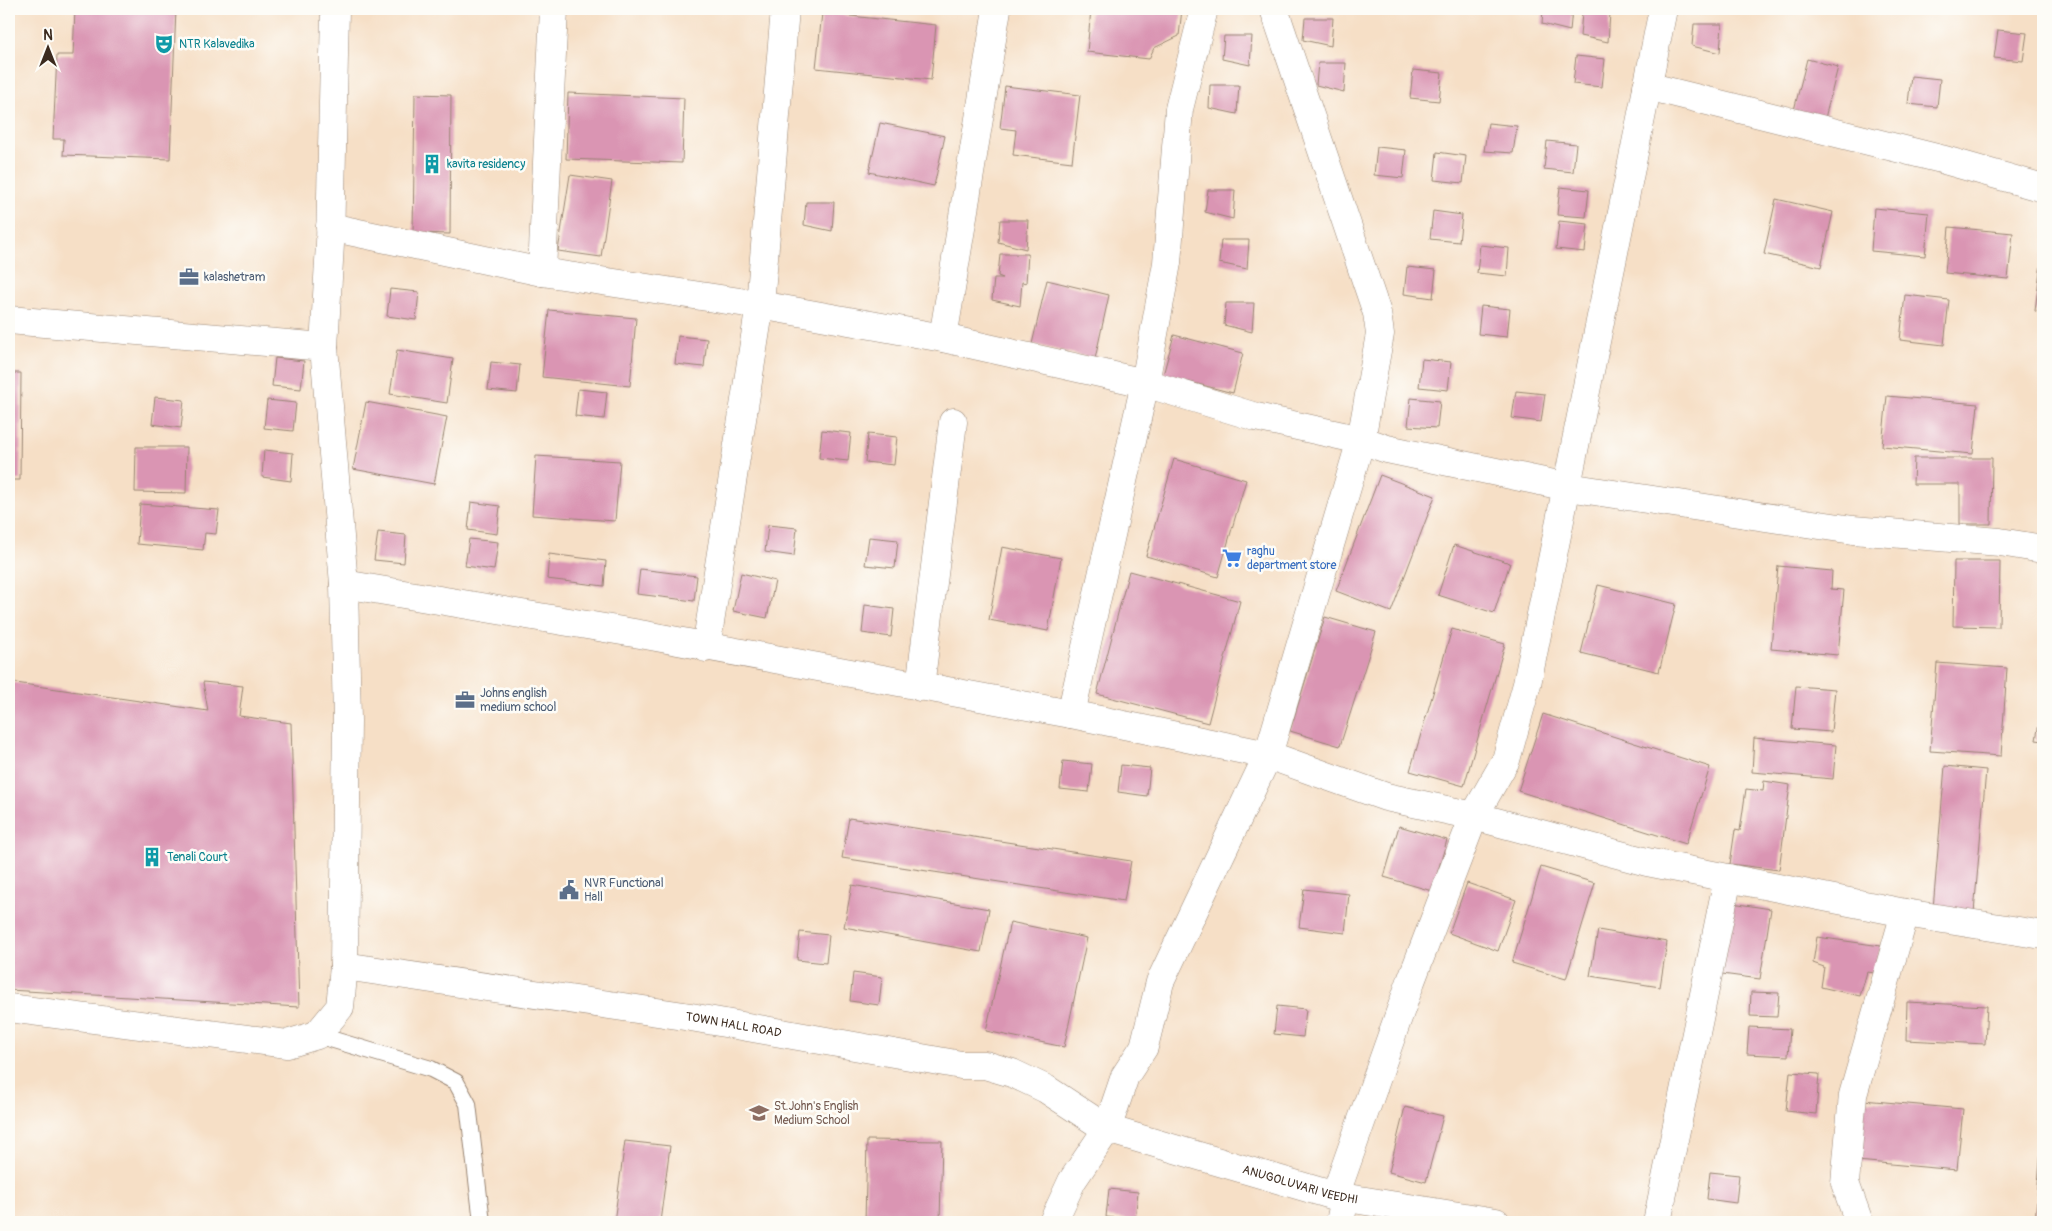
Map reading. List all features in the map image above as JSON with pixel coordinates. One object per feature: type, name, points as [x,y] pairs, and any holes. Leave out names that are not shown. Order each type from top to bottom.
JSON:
[{"type":"street","points":[[9,1008],[287,1044],[318,1035],[340,1007],[344,966],[347,721],[344,584],[324,346],[330,227],[335,9]]},
{"type":"street","points":[[542,272],[554,9]]},
{"type":"street","points":[[706,648],[760,305],[785,9]]},
{"type":"street","points":[[944,338],[997,9]]},
{"type":"street","points":[[1071,714],[1145,383],[1167,263],[1179,109],[1204,9]]},
{"type":"street","points":[[1053,1222],[1072,1181],[1108,1129],[1125,1076],[1144,1047],[1160,982],[1268,755],[1361,440],[1380,334],[1378,313],[1274,9]]},
{"type":"street","points":[[1340,1206],[1411,981],[1474,816],[1506,760],[1528,684],[1663,9]]},
{"type":"street","points":[[1647,86],[1941,159],[2043,188]]},
{"type":"street","points":[[330,227],[542,272],[760,305],[944,338],[1145,383],[1256,417],[1361,440],[1387,449],[1568,487],[1853,530],[2000,542],[2043,549]]},
{"type":"street","points":[[9,320],[324,346]]},
{"type":"street","points":[[920,687],[953,422]]},
{"type":"street","points":[[344,584],[640,634],[706,648],[1071,714],[1268,755],[1386,797],[1474,816],[1647,862],[1905,913],[2043,935]]},
{"type":"street","points":[[1657,1222],[1728,878]]},
{"type":"street","points":[[1859,1222],[1845,1183],[1853,1095],[1905,913]]},
{"type":"street","name":"TOWN HALL ROAD","points":[[344,966],[691,1017],[961,1065],[985,1065],[1012,1073],[1046,1088],[1108,1129]]},
{"type":"street","name":"ANUGOLUVARI VEEDHI","points":[[1108,1129],[1340,1206],[1496,1222]]},
{"type":"lane","points":[[318,1035],[432,1068],[456,1082],[468,1104],[482,1222]]},
{"type":"building","points":[[75,9],[176,9],[170,159],[63,155],[64,139],[53,139],[57,55],[73,55]]},
{"type":"building","points":[[1091,9],[1182,9],[1179,36],[1154,48],[1149,59],[1087,52]]},
{"type":"building","points":[[1543,9],[1572,9],[1570,31],[1542,24]]},
{"type":"building","points":[[822,13],[936,25],[931,80],[816,68]]},
{"type":"building","points":[[1582,13],[1610,13],[1608,42],[1580,36]]},
{"type":"building","points":[[1305,18],[1333,18],[1331,46],[1303,40]]},
{"type":"building","points":[[1694,24],[1722,24],[1720,53],[1692,46]]},
{"type":"building","points":[[1998,30],[2027,33],[2023,61],[1994,58]]},
{"type":"building","points":[[1224,36],[1252,36],[1250,65],[1222,59]]},
{"type":"building","points":[[1576,56],[1605,59],[1602,87],[1573,84]]},
{"type":"building","points":[[1807,59],[1838,67],[1824,122],[1793,114]]},
{"type":"building","points":[[1318,63],[1346,63],[1344,92],[1316,85]]},
{"type":"building","points":[[1413,70],[1442,73],[1439,101],[1410,98]]},
{"type":"building","points":[[1911,76],[1940,79],[1937,107],[1908,104]]},
{"type":"building","points":[[1210,85],[1239,85],[1237,114],[1209,108]]},
{"type":"building","points":[[1005,86],[1080,95],[1072,162],[1013,155],[1016,130],[1000,128]]},
{"type":"building","points":[[568,93],[684,98],[682,163],[566,159]]},
{"type":"building","name":"kavita residency","points":[[415,94],[451,95],[450,234],[413,233]]},
{"type":"building","points":[[880,123],[945,136],[934,186],[869,172]]},
{"type":"building","points":[[1488,123],[1517,126],[1513,153],[1484,151]]},
{"type":"building","points":[[1547,141],[1576,144],[1573,172],[1544,169]]},
{"type":"building","points":[[1377,147],[1406,150],[1403,178],[1374,175]]},
{"type":"building","points":[[1437,152],[1466,156],[1463,183],[1434,180]]},
{"type":"building","points":[[570,175],[612,181],[601,257],[558,251]]},
{"type":"building","points":[[1560,187],[1589,190],[1586,217],[1557,215]]},
{"type":"building","points":[[1208,190],[1235,190],[1233,219],[1205,212]]},
{"type":"building","points":[[1776,199],[1833,212],[1821,267],[1764,254]]},
{"type":"building","points":[[806,202],[834,202],[832,231],[804,225]]},
{"type":"building","points":[[1874,208],[1929,213],[1925,256],[1871,251]]},
{"type":"building","points":[[1433,211],[1462,215],[1459,242],[1430,239]]},
{"type":"building","points":[[1000,220],[1028,220],[1026,249],[998,242]]},
{"type":"building","points":[[1559,221],[1588,224],[1585,252],[1556,249]]},
{"type":"building","points":[[1949,227],[2013,233],[2008,279],[1945,273]]},
{"type":"building","points":[[1221,240],[1249,240],[1247,269],[1219,263]]},
{"type":"building","points":[[1480,245],[1509,248],[1507,276],[1477,273]]},
{"type":"building","points":[[1000,254],[1028,254],[1026,283],[1022,282],[1020,306],[992,300],[994,278],[1003,278],[998,276]]},
{"type":"building","points":[[2043,254],[2043,313],[2035,311]]},
{"type":"building","points":[[1407,267],[1436,270],[1433,298],[1404,294]]},
{"type":"building","points":[[1047,280],[1109,295],[1095,359],[1032,344]]},
{"type":"building","points":[[390,289],[419,292],[416,320],[387,316]]},
{"type":"building","points":[[1905,295],[1949,300],[1944,345],[1900,340]]},
{"type":"building","points":[[1226,303],[1254,303],[1252,332],[1224,325]]},
{"type":"building","points":[[1481,306],[1510,309],[1507,337],[1478,334]]},
{"type":"building","points":[[549,310],[636,318],[630,386],[542,377]]},
{"type":"building","points":[[1174,335],[1243,353],[1233,393],[1163,375]]},
{"type":"building","points":[[678,336],[707,339],[704,367],[675,364]]},
{"type":"building","points":[[397,350],[453,359],[447,403],[390,394]]},
{"type":"building","points":[[275,358],[304,361],[301,389],[272,386]]},
{"type":"building","points":[[1422,359],[1451,362],[1448,390],[1419,387]]},
{"type":"building","points":[[491,362],[520,365],[517,393],[488,390]]},
{"type":"building","points":[[9,373],[21,373],[20,480],[9,480]]},
{"type":"building","points":[[578,389],[607,392],[604,419],[575,416]]},
{"type":"building","points":[[1516,391],[1545,394],[1541,422],[1512,418]]},
{"type":"building","points":[[1887,396],[1978,404],[1973,454],[1882,446]]},
{"type":"building","points":[[155,397],[184,400],[181,428],[152,424]]},
{"type":"building","points":[[1411,398],[1440,401],[1437,428],[1408,426]]},
{"type":"building","points":[[267,400],[296,403],[293,431],[264,428]]},
{"type":"building","points":[[366,402],[447,417],[434,484],[353,469]]},
{"type":"building","points":[[822,430],[851,433],[848,461],[819,458]]},
{"type":"building","points":[[868,434],[897,437],[894,465],[865,462]]},
{"type":"building","points":[[136,447],[187,447],[186,493],[135,492]]},
{"type":"building","points":[[264,450],[293,453],[291,481],[262,477]]},
{"type":"building","points":[[536,456],[620,461],[615,521],[532,515]]},
{"type":"building","points":[[1914,458],[1992,458],[1991,524],[1960,524],[1960,484],[1913,484]]},
{"type":"building","points":[[1174,459],[1246,480],[1218,577],[1146,556]]},
{"type":"building","points":[[1380,475],[1435,496],[1391,612],[1336,591]]},
{"type":"building","points":[[471,502],[500,506],[497,534],[468,530]]},
{"type":"building","points":[[140,504],[219,510],[216,534],[205,533],[203,550],[137,544]]},
{"type":"building","points":[[768,525],[797,528],[794,556],[765,552]]},
{"type":"building","points":[[378,532],[406,535],[404,563],[374,560]]},
{"type":"building","points":[[869,537],[898,540],[895,568],[865,565]]},
{"type":"building","points":[[469,539],[498,542],[494,570],[465,566]]},
{"type":"building","points":[[1454,545],[1510,563],[1494,613],[1438,595]]},
{"type":"building","points":[[1002,547],[1061,558],[1048,631],[989,620]]},
{"type":"building","points":[[549,554],[606,561],[604,586],[547,579]]},
{"type":"building","points":[[1954,561],[2000,561],[1999,627],[1953,626]]},
{"type":"building","points":[[1778,566],[1832,571],[1831,589],[1844,590],[1838,655],[1771,649]]},
{"type":"building","points":[[640,569],[697,576],[694,601],[637,594]]},
{"type":"building","points":[[1129,571],[1240,601],[1208,723],[1097,694]]},
{"type":"building","points":[[741,573],[775,581],[767,618],[733,611]]},
{"type":"building","points":[[1598,585],[1676,604],[1659,672],[1581,653]]},
{"type":"building","points":[[865,605],[894,609],[891,637],[862,633]]},
{"type":"building","points":[[1325,617],[1376,632],[1340,746],[1290,731]]},
{"type":"building","points":[[1452,629],[1505,644],[1464,786],[1410,771]]},
{"type":"building","points":[[1937,663],[2007,668],[2001,756],[1930,751]]},
{"type":"building","name":"Tenali Court","points":[[9,682],[208,711],[203,682],[243,686],[239,716],[291,723],[299,1007],[9,990]]},
{"type":"building","points":[[1796,686],[1835,689],[1831,732],[1792,729]]},
{"type":"building","points":[[2043,706],[2043,741],[2036,740]]},
{"type":"building","points":[[1543,714],[1710,767],[1686,844],[1518,791]]},
{"type":"building","points":[[1754,738],[1836,745],[1833,779],[1752,772]]},
{"type":"building","points":[[1063,761],[1092,764],[1089,792],[1060,789]]},
{"type":"building","points":[[1121,765],[1150,768],[1147,796],[1118,792]]},
{"type":"building","points":[[1945,766],[1986,770],[1974,913],[1933,909]]},
{"type":"building","points":[[1764,781],[1790,785],[1779,870],[1730,864],[1735,830],[1740,831],[1746,789],[1763,791]]},
{"type":"building","points":[[849,818],[1131,861],[1124,901],[842,858]]},
{"type":"building","points":[[1399,826],[1447,840],[1432,891],[1384,877]]},
{"type":"building","points":[[1541,867],[1595,883],[1566,979],[1512,963]]},
{"type":"building","points":[[1467,883],[1516,900],[1498,951],[1449,933]]},
{"type":"building","points":[[852,885],[989,909],[981,952],[844,927]]},
{"type":"building","points":[[1304,889],[1349,894],[1345,933],[1299,927]]},
{"type":"building","points":[[1732,903],[1771,909],[1760,979],[1722,974]]},
{"type":"building","points":[[1010,922],[1087,938],[1064,1047],[986,1031]]},
{"type":"building","points":[[1598,930],[1667,942],[1660,987],[1590,976]]},
{"type":"building","points":[[800,932],[829,935],[826,963],[797,960]]},
{"type":"building","points":[[1817,937],[1881,946],[1875,973],[1867,972],[1860,996],[1821,987],[1824,967],[1813,963]]},
{"type":"building","points":[[853,973],[882,977],[879,1005],[850,1001]]},
{"type":"building","points":[[1751,992],[1779,993],[1777,1017],[1750,1016]]},
{"type":"building","points":[[1907,1002],[1987,1006],[1985,1044],[1906,1040]]},
{"type":"building","points":[[1277,1006],[1306,1009],[1303,1037],[1274,1034]]},
{"type":"building","points":[[1749,1027],[1790,1029],[1788,1056],[1747,1054]]},
{"type":"building","points":[[1790,1072],[1819,1074],[1816,1114],[1786,1111]]},
{"type":"building","points":[[1863,1100],[1963,1109],[1957,1170],[1857,1161]]},
{"type":"building","points":[[1405,1107],[1443,1116],[1426,1182],[1389,1172]]},
{"type":"building","points":[[2042,1136],[2043,1222],[2035,1222]]},
{"type":"building","points":[[867,1140],[942,1141],[940,1222],[865,1222]]},
{"type":"building","points":[[625,1141],[670,1146],[660,1222],[614,1222]]},
{"type":"building","points":[[1710,1172],[1739,1175],[1736,1203],[1707,1199]]},
{"type":"building","points":[[1109,1189],[1138,1192],[1135,1220],[1106,1217]]},
{"type":"building","points":[[1880,1219],[1903,1221],[1903,1222],[1880,1222]]},
{"type":"place","name":"NTR Kalavedika","points":[[164,44]]},
{"type":"place","name":"kavita residency","points":[[432,164]]},
{"type":"place","name":"kalashetram","points":[[189,277]]},
{"type":"place","name":"raghu department store","points":[[1232,558]]},
{"type":"place","name":"Johns english medium school","points":[[465,700]]},
{"type":"place","name":"Tenali Court","points":[[152,857]]},
{"type":"place","name":"NVR Functional Hall","points":[[569,890]]},
{"type":"place","name":"St.John's English Medium School","points":[[759,1113]]}]
